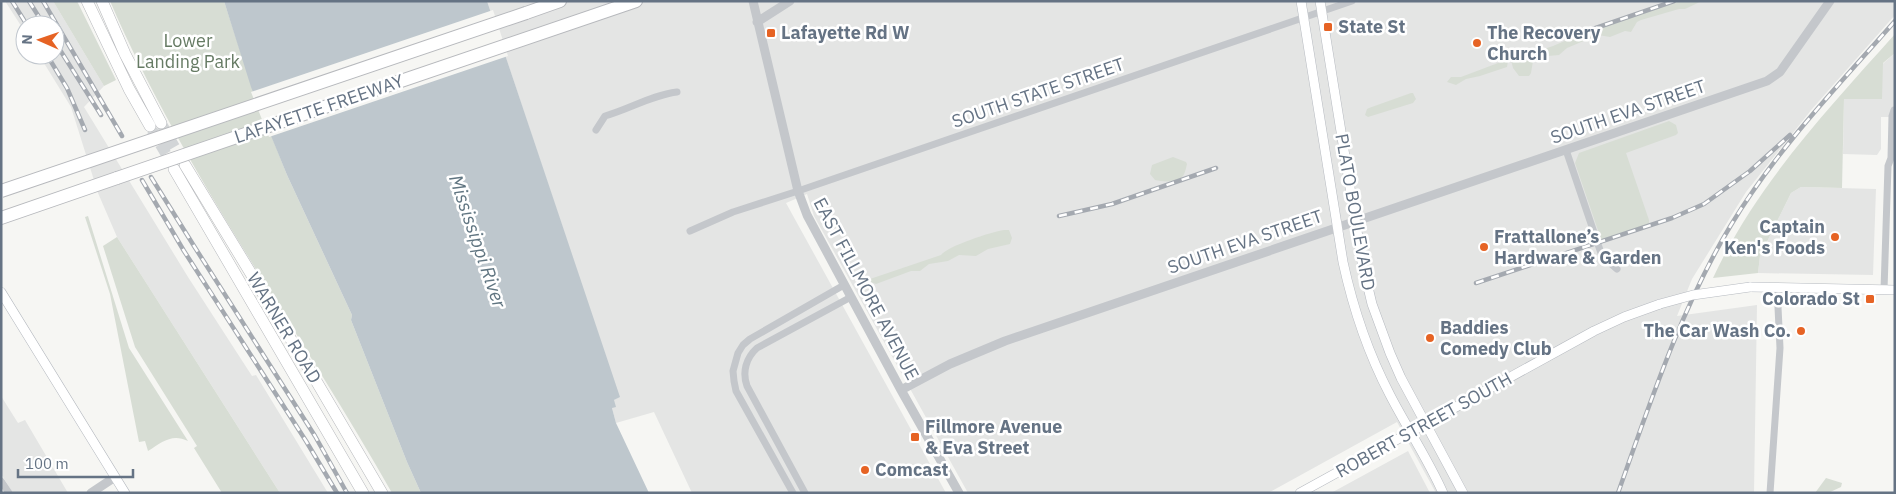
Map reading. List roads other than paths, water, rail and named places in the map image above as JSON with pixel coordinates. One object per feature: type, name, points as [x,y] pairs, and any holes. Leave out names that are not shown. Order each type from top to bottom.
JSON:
[{"type":"highway","points":[[87,1],[129,89],[155,125],[102,1]]},
{"type":"highway","name":"LAFAYETTE FREEWAY","points":[[1,191],[560,1]]},
{"type":"highway","name":"LAFAYETTE FREEWAY","points":[[1,218],[636,1]]},
{"type":"highway","name":"WARNER ROAD","points":[[363,493],[180,167],[316,379],[382,493]]},
{"type":"main road","name":"PLATO BOULEVARD","points":[[1301,1],[1343,262],[1357,315],[1373,360],[1443,493]]},
{"type":"main road","name":"PLATO BOULEVARD","points":[[1320,1],[1362,263],[1372,304],[1390,353],[1463,493]]},
{"type":"main road","name":"ROBERT STREET SOUTH","points":[[1300,493],[1594,331],[1624,317],[1660,304],[1693,295],[1750,287],[1895,290]]},
{"type":"main road","points":[[1,292],[125,493]]},
{"type":"street","name":"EAST FILLMORE AVENUE","points":[[753,1],[798,191],[807,215],[959,493]]},
{"type":"street","points":[[757,22],[790,1]]},
{"type":"street","name":"SOUTH STATE STREET","points":[[690,231],[733,212],[1352,1]]},
{"type":"street","name":"SOUTH EVA STREET","points":[[901,390],[950,364],[1005,340],[1759,84],[1774,77],[1784,67],[1830,1]]},
{"type":"street","points":[[596,130],[606,116],[623,111],[660,94],[677,92]]},
{"type":"street","points":[[1884,290],[1888,166],[1893,157],[1892,116],[1894,110]]},
{"type":"street","points":[[1566,150],[1602,256],[1617,269]]},
{"type":"street","points":[[793,493],[736,390],[734,381],[735,363],[738,353],[750,339],[844,285]]},
{"type":"street","points":[[1770,493],[1780,348],[1776,287]]},
{"type":"street","points":[[805,493],[747,386],[744,372],[748,358],[757,348],[851,297]]},
{"type":"street","points":[[91,493],[115,477]]},
{"type":"street","points":[[1,481],[8,493]]},
{"type":"water","name":"Mississippi River","points":[[224,1],[487,1],[620,397],[614,400],[616,407],[612,408],[616,423],[649,493],[421,493],[351,320],[352,315],[287,175],[251,87]]},
{"type":"tunnel","points":[[161,123],[184,164]]},
{"type":"tunnel","points":[[152,130],[173,166]]},
{"type":"railway","points":[[12,1],[21,15]]},
{"type":"railway","points":[[29,1],[38,15]]},
{"type":"railway","points":[[43,1],[122,136]]},
{"type":"railway","points":[[1590,30],[1674,1]]},
{"type":"railway","points":[[1618,493],[1682,322],[1713,256],[1731,225],[1749,197],[1788,145],[1830,94],[1895,21]]},
{"type":"railway","points":[[65,58],[101,115]]},
{"type":"railway","points":[[53,65],[67,88],[85,130]]},
{"type":"railway","points":[[1476,283],[1672,218],[1704,204],[1750,171],[1790,135]]},
{"type":"railway","points":[[1059,216],[1112,204],[1216,168]]},
{"type":"railway","points":[[151,177],[315,436],[347,493]]},
{"type":"railway","points":[[142,180],[184,251],[306,441],[337,493]]},
{"type":"place","name":"State St","points":[[1328,27]]},
{"type":"place","name":"Lafayette Rd W","points":[[771,33]]},
{"type":"place","name":"The Recovery Church","points":[[1477,43]]},
{"type":"place","name":"Captain Ken's Foods","points":[[1835,237]]},
{"type":"place","name":"Frattallone’s Hardware & Garden","points":[[1484,247]]},
{"type":"place","name":"Colorado St","points":[[1870,299]]},
{"type":"place","name":"The Car Wash Co.","points":[[1801,331]]},
{"type":"place","name":"Baddies Comedy Club","points":[[1430,338]]},
{"type":"place","name":"Fillmore Avenue & Eva Street","points":[[915,437]]},
{"type":"place","name":"Comcast","points":[[865,470]]},
{"type":"park label","name":"Lower Landing Park","points":[[188,51]]}]
